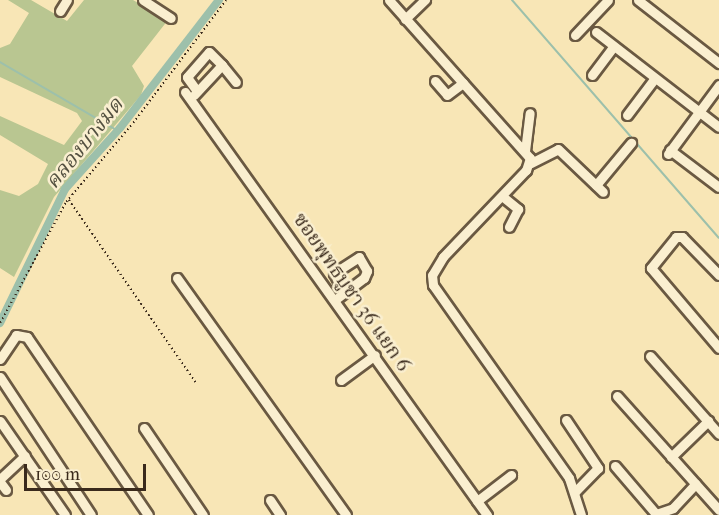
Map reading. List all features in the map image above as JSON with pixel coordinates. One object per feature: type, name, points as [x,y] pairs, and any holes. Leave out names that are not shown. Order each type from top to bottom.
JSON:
[{"type":"street","points":[[60,10],[68,0]]},
{"type":"street","points":[[143,0],[171,18]]},
{"type":"street","points":[[389,0],[525,151],[531,163]]},
{"type":"street","points":[[405,19],[425,0]]},
{"type":"street","points":[[575,35],[608,0]]},
{"type":"street","points":[[638,0],[719,63]]},
{"type":"street","points":[[596,32],[719,126]]},
{"type":"street","points":[[592,75],[614,46]]},
{"type":"street","points":[[191,94],[187,76],[209,52],[236,82]]},
{"type":"street","points":[[191,94],[222,65]]},
{"type":"street","points":[[627,115],[655,78]]},
{"type":"street","points":[[435,81],[447,95],[463,83]]},
{"type":"street","points":[[719,85],[669,152],[719,187]]},
{"type":"street","name":"ซอยพุทธบูชา 36 แยก 6","points":[[191,94],[340,296],[375,355],[487,515]]},
{"type":"street","points":[[525,151],[530,113]]},
{"type":"street","points":[[581,515],[575,492],[433,285],[432,275],[443,257],[531,163],[558,148],[600,188],[631,143]]},
{"type":"street","points":[[502,196],[518,209],[509,227]]},
{"type":"street","points":[[719,275],[682,237],[676,237],[651,268],[719,348]]},
{"type":"street","points":[[177,278],[346,515]]},
{"type":"street","points":[[0,359],[16,335],[27,337],[148,515]]},
{"type":"street","points":[[341,381],[375,355]]},
{"type":"street","points":[[650,356],[719,434]]},
{"type":"street","points":[[0,377],[92,515]]},
{"type":"street","points":[[617,396],[719,510],[714,515]]},
{"type":"street","points":[[566,420],[598,466],[597,474],[575,492]]},
{"type":"street","points":[[0,421],[65,515]]},
{"type":"street","points":[[671,457],[708,421]]},
{"type":"street","points":[[144,428],[203,515]]},
{"type":"street","points":[[2,483],[25,456]]},
{"type":"street","points":[[615,466],[656,514],[673,508],[695,483]]},
{"type":"street","points":[[477,501],[511,475]]},
{"type":"street","points":[[270,500],[280,515]]},
{"type":"path","points":[[0,323],[48,228],[68,199],[133,123],[226,0]]},
{"type":"path","points":[[68,199],[196,383]]},
{"type":"green space","points":[[8,0],[31,0],[67,21],[84,0],[133,0],[168,20],[132,66],[144,86],[141,95],[54,197],[14,277],[0,268],[0,190],[19,196],[38,184],[48,164],[0,135],[0,116],[64,145],[82,121],[77,113],[0,77],[0,48],[10,44],[29,13]]},
{"type":"waterway","name":"คลองบางมด","points":[[0,323],[65,189],[120,128],[219,0]]},
{"type":"waterway","points":[[512,0],[719,238]]},
{"type":"waterway","points":[[0,62],[118,131]]}]
